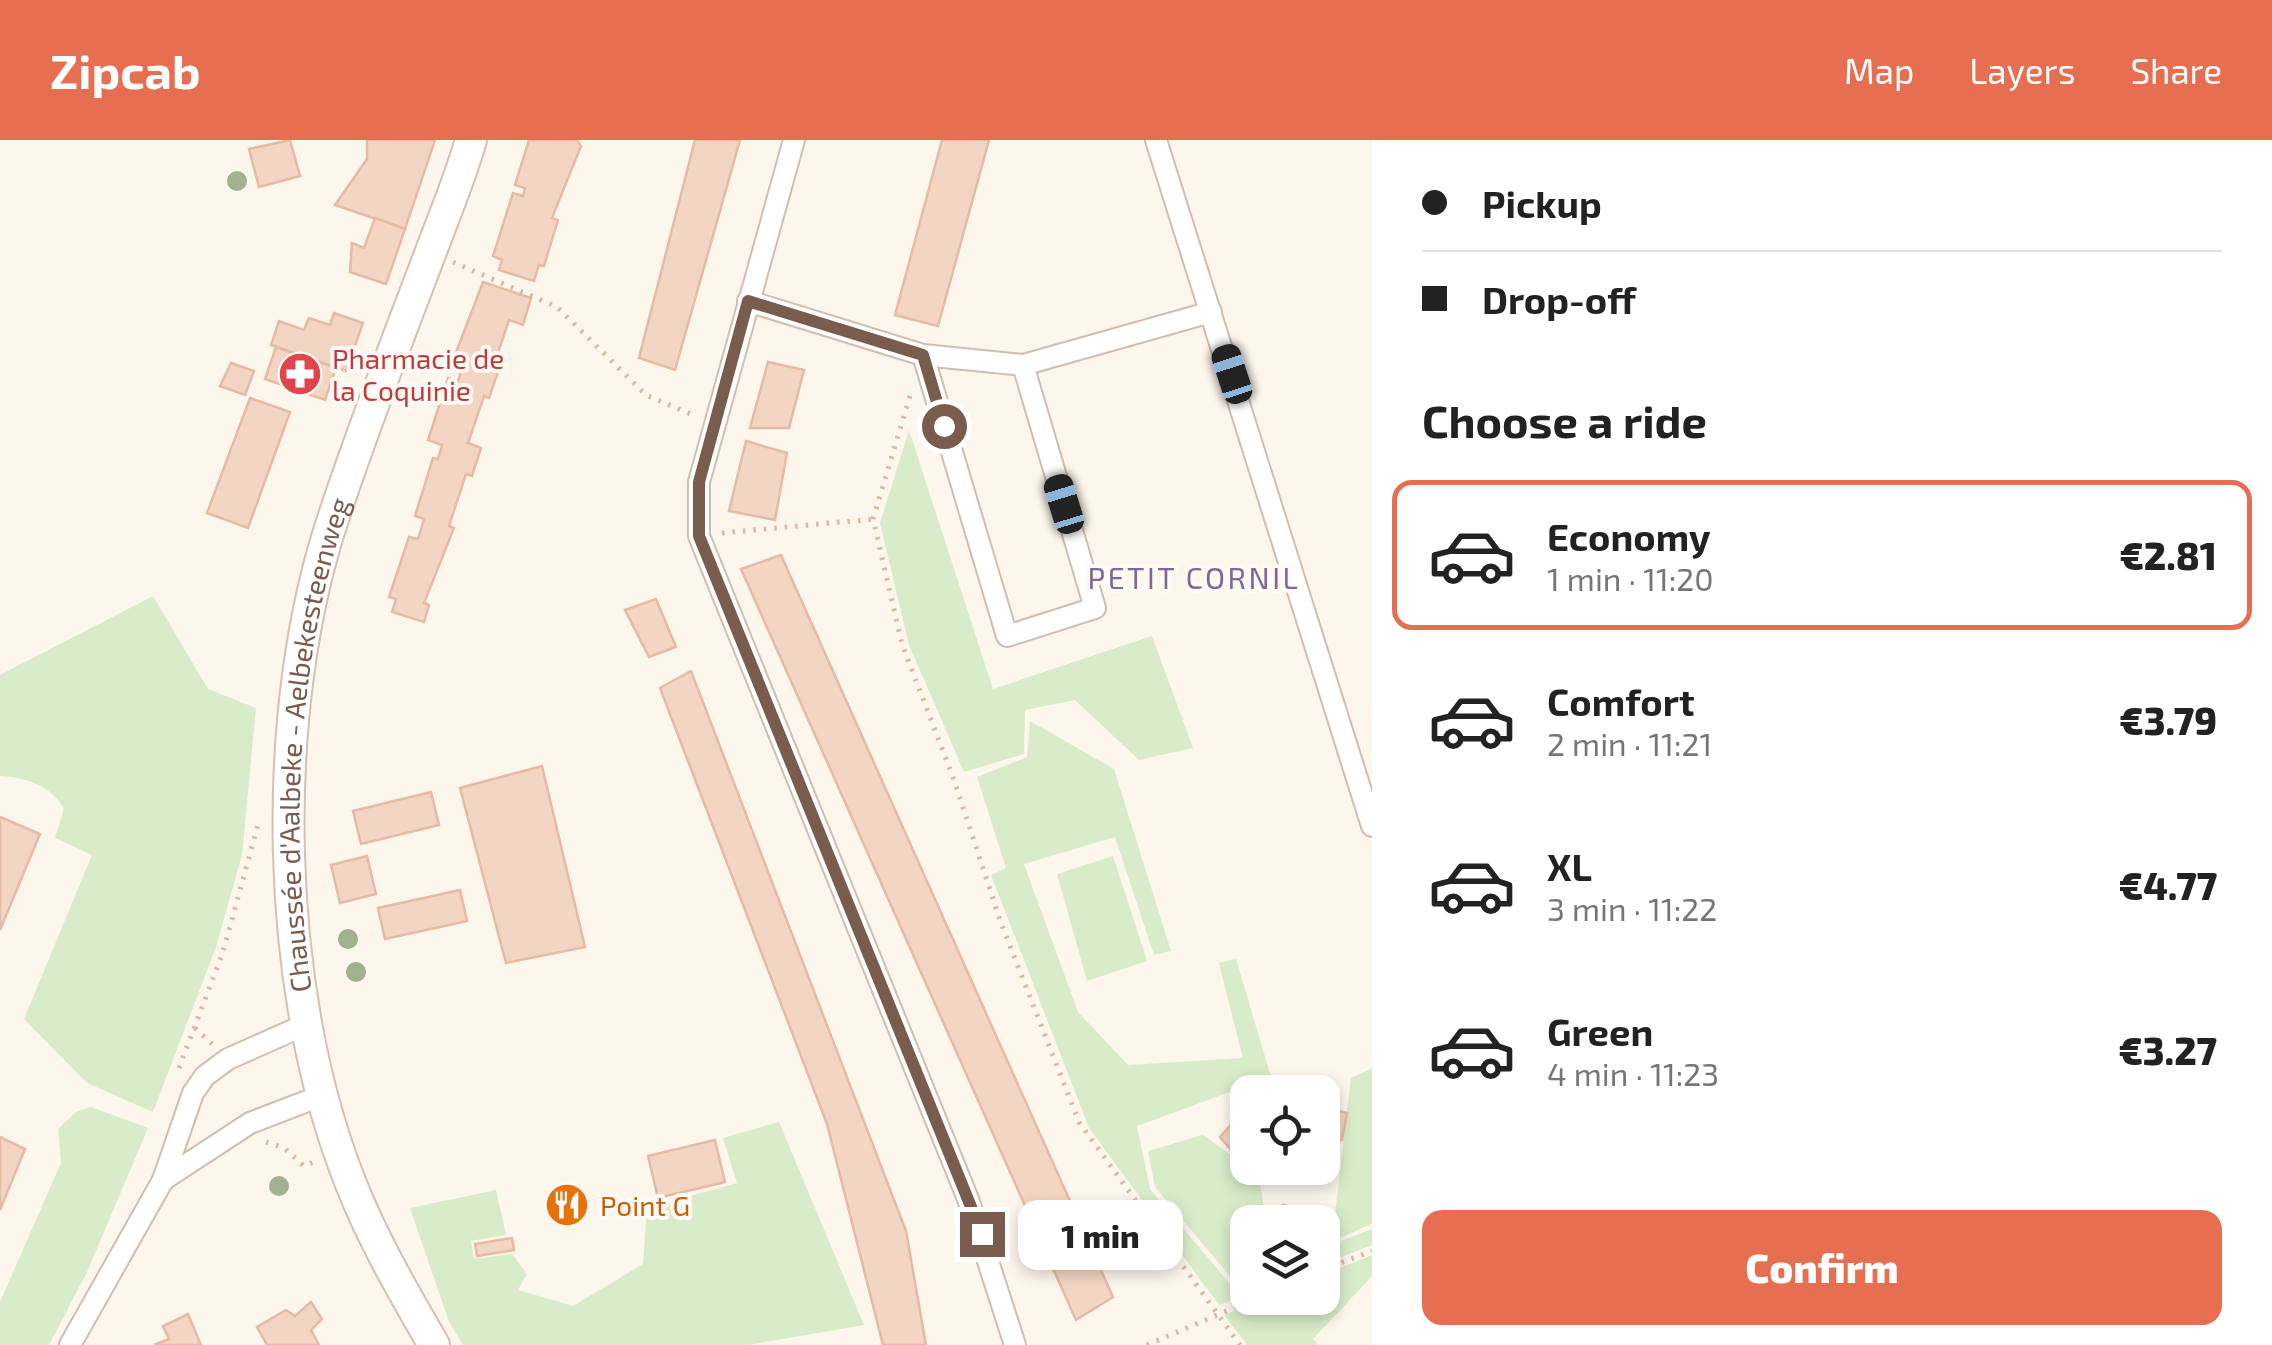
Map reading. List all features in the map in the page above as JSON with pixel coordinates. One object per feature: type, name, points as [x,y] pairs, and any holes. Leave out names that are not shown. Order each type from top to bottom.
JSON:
[{"type":"main road","name":"Chaussée d'Aalbeke - Aelbekesteenweg","points":[[434,1345],[370,1228],[350,1182],[323,1095],[290,915],[290,782],[294,688],[314,584],[332,519],[470,140]]},
{"type":"street","points":[[794,140],[699,482],[699,536],[968,1199],[1015,1345]]},
{"type":"street","points":[[1156,140],[1252,437],[1286,566],[1345,732],[1372,826]]},
{"type":"street","points":[[748,301],[923,355],[1024,365],[1211,312]]},
{"type":"street","points":[[923,355],[1008,636],[1095,608],[1024,365]]},
{"type":"street","points":[[70,1345],[163,1180],[193,1093],[205,1076],[228,1059],[309,1023]]},
{"type":"street","points":[[163,1180],[250,1122],[323,1095]]},
{"type":"path","points":[[430,252],[557,307],[646,395],[714,423]]},
{"type":"path","points":[[923,355],[874,519],[902,644],[954,780],[1001,923],[1079,1122],[1240,1345]]},
{"type":"path","points":[[699,536],[874,519]]},
{"type":"path","points":[[175,1078],[223,952],[264,802],[290,782]]},
{"type":"path","points":[[1340,1263],[1372,1250]]},
{"type":"path","points":[[1146,1345],[1230,1309]]},
{"type":"green space","points":[[909,430],[993,689],[1152,636],[1193,748],[1139,760],[1075,700],[1025,710],[1024,754],[964,772],[909,645],[880,523]]},
{"type":"green space","points":[[153,596],[208,689],[256,708],[242,855],[216,947],[153,1112],[87,1083],[24,1019],[92,855],[55,838],[64,809],[52,794],[28,781],[0,776],[0,675]]},
{"type":"green space","points":[[1030,721],[1114,769],[1171,951],[1154,955],[1115,837],[1024,864],[1078,1012],[1128,1065],[1243,1058],[1219,963],[1236,959],[1270,1075],[1230,1075],[1230,1092],[1137,1126],[1150,1189],[1230,1284],[1230,1301],[1219,1305],[1089,1128],[991,875],[1006,868],[977,777],[1027,757]]},
{"type":"green space","points":[[1113,856],[1147,961],[1087,981],[1057,874]]},
{"type":"green space","points":[[1372,1068],[1372,1224],[1340,1238],[1340,1205],[1336,1205],[1351,1078]]},
{"type":"green space","points":[[91,1107],[148,1128],[87,1272],[49,1345],[0,1345],[0,1302],[61,1163],[58,1129],[76,1112]]},
{"type":"green space","points":[[779,1122],[864,1325],[748,1345],[463,1345],[449,1322],[410,1208],[496,1190],[506,1235],[471,1241],[474,1259],[512,1254],[527,1274],[518,1290],[573,1306],[643,1264],[647,1208],[737,1183],[723,1138]]},
{"type":"green space","points":[[1203,1135],[1230,1154],[1230,1185],[1260,1185],[1263,1205],[1230,1205],[1230,1276],[1155,1187],[1148,1151]]},
{"type":"green space","points":[[1372,1229],[1372,1245],[1340,1257],[1340,1241]]},
{"type":"green space","points":[[1372,1255],[1372,1276],[1340,1310],[1340,1268]]},
{"type":"green space","points":[[1224,1315],[1335,1315],[1313,1339],[1319,1345],[1247,1345]]},
{"type":"building","points":[[290,140],[300,176],[259,187],[249,149]]},
{"type":"building","points":[[367,140],[435,140],[405,229],[335,205],[367,159]]},
{"type":"building","points":[[529,140],[577,140],[581,146],[552,218],[558,220],[544,266],[539,265],[534,281],[499,270],[502,260],[493,256],[513,193],[523,196],[525,188],[515,185]]},
{"type":"building","points":[[695,140],[740,140],[675,370],[639,358]]},
{"type":"building","points":[[942,140],[989,140],[938,326],[895,315]]},
{"type":"building","points":[[375,218],[405,229],[386,284],[350,272],[352,243],[364,248]]},
{"type":"building","points":[[483,282],[531,298],[523,325],[509,320],[493,367],[499,369],[489,398],[484,396],[468,443],[481,448],[472,476],[466,474],[449,526],[454,528],[424,603],[429,605],[424,622],[392,612],[396,599],[389,597],[409,537],[418,539],[424,519],[415,516],[433,458],[438,459],[442,445],[428,440],[448,378],[458,381],[465,358],[455,355]]},
{"type":"building","points":[[334,313],[363,323],[346,371],[271,345],[279,321],[304,330],[309,318],[330,325]]},
{"type":"building","name":"Pharmacie de la Coquinie","points":[[276,347],[336,368],[325,400],[265,379]]},
{"type":"building","points":[[768,362],[804,370],[789,428],[750,428]]},
{"type":"building","points":[[231,363],[254,371],[245,395],[220,386]]},
{"type":"building","points":[[250,398],[290,412],[248,528],[207,513]]},
{"type":"building","points":[[746,441],[787,453],[775,520],[729,511]]},
{"type":"building","points":[[781,555],[1113,1297],[1076,1320],[741,569]]},
{"type":"building","points":[[656,599],[676,647],[649,657],[625,610]]},
{"type":"building","points":[[691,671],[906,1231],[926,1345],[883,1345],[827,1124],[660,688]]},
{"type":"building","points":[[542,766],[585,947],[506,963],[460,788]]},
{"type":"building","points":[[431,792],[439,825],[361,844],[353,811]]},
{"type":"building","points":[[0,817],[40,834],[0,930]]},
{"type":"building","points":[[367,856],[376,894],[340,903],[331,865]]},
{"type":"building","points":[[460,890],[467,921],[385,939],[378,908]]},
{"type":"building","points":[[1340,1111],[1347,1113],[1340,1140]]},
{"type":"building","points":[[1230,1126],[1230,1149],[1220,1137]]},
{"type":"building","points":[[0,1137],[25,1149],[0,1210]]},
{"type":"building","points":[[715,1140],[725,1182],[658,1198],[648,1156]]},
{"type":"building","points":[[512,1238],[514,1250],[477,1256],[475,1244]]},
{"type":"building","points":[[311,1302],[322,1319],[311,1330],[319,1345],[267,1345],[257,1327],[286,1310],[295,1316]]},
{"type":"building","points":[[188,1314],[201,1345],[154,1345],[169,1339],[163,1326]]},
{"type":"place","name":"Pharmacie de la Coquinie","points":[[300,374]]},
{"type":"place","name":"Point G","points":[[567,1205]]},
{"type":"district","name":"PETIT CORNIL","points":[[1194,577]]},
{"type":"route","points":[[944,426],[923,355],[748,301],[699,482],[699,536],[982,1234]]}]
